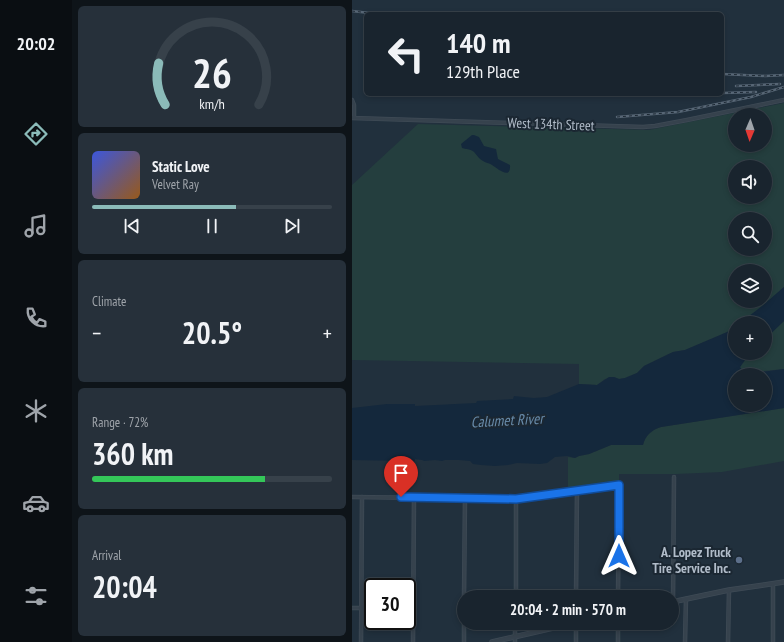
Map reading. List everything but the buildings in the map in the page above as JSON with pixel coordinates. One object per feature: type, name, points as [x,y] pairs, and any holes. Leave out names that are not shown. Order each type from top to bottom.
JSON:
[{"type":"street","points":[[352,100],[354,110],[353,118]]},
{"type":"street","name":"West 134th Street","points":[[353,118],[655,126],[784,100]]},
{"type":"street","points":[[672,590],[674,477]]},
{"type":"street","points":[[352,497],[516,499],[619,485],[618,590]]},
{"type":"street","points":[[576,590],[577,491]]},
{"type":"street","points":[[361,642],[362,497]]},
{"type":"street","points":[[413,578],[414,498]]},
{"type":"street","points":[[464,590],[465,499]]},
{"type":"street","points":[[516,499],[516,590]]},
{"type":"street","points":[[679,600],[728,590],[784,582]]},
{"type":"street","points":[[772,642],[773,584]]},
{"type":"street","points":[[728,590],[728,642]]},
{"type":"street","points":[[685,642],[686,599]]},
{"type":"street","points":[[352,608],[361,608]]},
{"type":"street","points":[[412,630],[412,642]]},
{"type":"street","points":[[464,630],[464,642]]},
{"type":"street","points":[[515,630],[515,642]]},
{"type":"street","points":[[492,642],[543,630]]},
{"type":"street","points":[[575,630],[576,642]]},
{"type":"street","points":[[618,630],[618,642]]},
{"type":"green space","points":[[784,103],[784,287],[772,298],[772,264],[728,264],[728,308],[760,308],[750,316],[728,316],[728,332],[685,350],[673,352],[644,366],[637,373],[625,378],[619,379],[614,377],[605,379],[597,385],[579,384],[579,364],[352,360],[352,185],[418,124],[649,130],[728,114],[728,152],[772,152],[772,108],[759,108]]},
{"type":"green space","points":[[784,321],[784,369],[772,370],[772,368],[741,368],[745,360],[772,360],[772,332]]},
{"type":"green space","points":[[784,408],[784,461],[722,472],[619,474],[619,481],[614,484],[568,489],[568,457],[575,458],[611,445],[643,445],[649,434],[661,427],[758,412],[772,412],[772,410]]},
{"type":"water","points":[[472,135],[479,137],[484,146],[496,149],[498,159],[510,165],[510,170],[506,173],[500,171],[491,164],[482,160],[473,151],[462,148],[461,144]]},
{"type":"water","points":[[784,287],[784,321],[772,332],[772,316],[749,316],[759,308],[772,308],[772,297]]},
{"type":"water","name":"Calumet River","points":[[728,332],[728,360],[745,360],[741,368],[728,368],[728,412],[758,412],[661,427],[649,434],[643,445],[611,445],[575,458],[567,456],[555,457],[547,463],[540,464],[517,463],[495,466],[473,464],[470,461],[459,460],[424,461],[415,459],[415,461],[410,463],[410,460],[404,459],[403,461],[352,460],[352,408],[387,404],[415,404],[415,406],[476,403],[477,401],[513,399],[514,396],[534,398],[547,397],[579,384],[597,385],[609,377],[619,379],[625,378],[637,373],[644,366],[673,352],[685,350]]},
{"type":"water","points":[[784,369],[784,408],[772,410],[772,371]]},
{"type":"railway","points":[[352,11],[364,12]]},
{"type":"railway","points":[[724,74],[765,76],[784,75]]},
{"type":"railway","points":[[736,86],[780,84]]},
{"type":"railway","points":[[617,117],[678,112],[751,97],[784,87]]},
{"type":"railway","points":[[724,93],[756,92]]},
{"type":"place","name":"A. Lopez Truck Tire Service Inc.","points":[[739,560]]},
{"type":"route","points":[[401,497],[516,499],[619,485],[619,556]]}]
